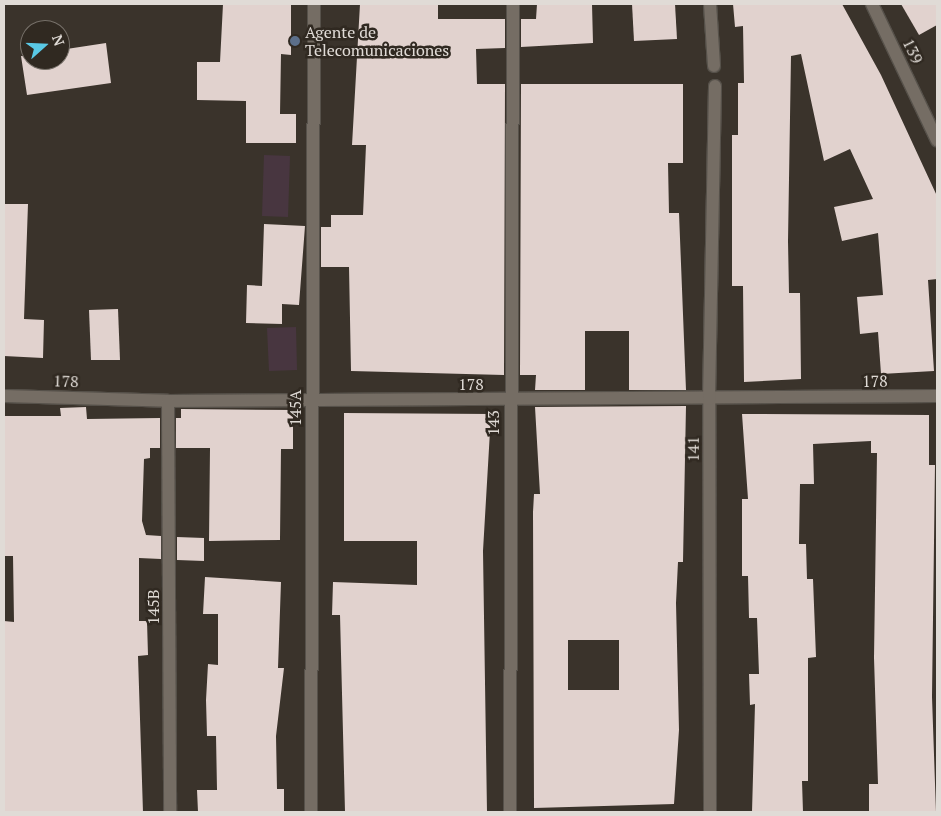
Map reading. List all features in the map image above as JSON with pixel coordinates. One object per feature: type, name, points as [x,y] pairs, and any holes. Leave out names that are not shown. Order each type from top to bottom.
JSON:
[{"type":"street","name":"145A","points":[[311,812],[314,4]]},
{"type":"street","name":"143","points":[[510,812],[510,401],[513,4]]},
{"type":"street","points":[[710,4],[714,66]]},
{"type":"street","name":"139","points":[[872,4],[937,140]]},
{"type":"street","name":"141","points":[[710,812],[709,399],[715,86]]},
{"type":"street","name":"178","points":[[4,396],[168,401],[510,401],[937,396]]},
{"type":"street","name":"145B","points":[[168,401],[170,812]]},
{"type":"shaded area","points":[[264,155],[290,156],[288,217],[262,216]]},
{"type":"shaded area","points":[[296,327],[297,370],[269,371],[267,328]]},
{"type":"building","points":[[223,4],[291,4],[291,55],[281,54],[280,114],[296,114],[296,143],[246,143],[246,101],[197,100],[197,62],[220,62]]},
{"type":"building","points":[[360,4],[438,4],[438,19],[505,19],[505,48],[476,49],[477,84],[505,84],[504,375],[351,371],[349,267],[321,267],[321,227],[331,227],[331,215],[363,215],[366,145],[352,145]]},
{"type":"building","points":[[537,4],[592,4],[593,43],[521,47],[521,19],[536,19]]},
{"type":"building","points":[[632,4],[675,4],[677,39],[634,41]]},
{"type":"building","points":[[733,4],[842,4],[881,75],[937,196],[937,279],[928,280],[934,371],[881,374],[878,332],[860,334],[857,297],[883,295],[878,233],[842,241],[834,207],[873,199],[850,149],[824,161],[801,54],[791,56],[788,241],[789,293],[800,293],[801,379],[744,382],[743,286],[732,286],[732,135],[738,135],[738,83],[744,83],[743,26],[735,27]]},
{"type":"building","points":[[901,4],[937,4],[937,25],[919,35]]},
{"type":"building","points":[[106,43],[111,83],[27,95],[23,70],[70,70],[70,48]]},
{"type":"building","points":[[521,84],[683,84],[683,163],[668,163],[669,213],[679,213],[686,390],[629,390],[629,331],[585,331],[585,390],[535,390],[536,375],[520,375]]},
{"type":"building","points":[[4,204],[28,204],[24,319],[44,320],[43,358],[4,356]]},
{"type":"building","points":[[264,224],[305,226],[299,305],[282,304],[282,324],[246,323],[247,285],[262,286]]},
{"type":"building","points":[[118,309],[120,360],[91,360],[89,310]]},
{"type":"building","points":[[686,406],[683,562],[678,562],[676,603],[679,730],[674,804],[534,808],[533,512],[534,494],[540,494],[535,407]],"holes":[[[568,640],[619,640],[619,690],[568,690]]]},
{"type":"building","points":[[86,407],[87,419],[160,418],[160,448],[150,448],[150,458],[144,459],[142,521],[146,535],[161,536],[161,559],[139,558],[139,621],[147,621],[148,655],[138,656],[143,812],[4,812],[4,621],[14,622],[13,556],[4,556],[4,416],[61,416],[60,408]]},
{"type":"building","points":[[181,409],[293,410],[293,449],[281,449],[280,540],[209,541],[210,448],[176,448],[176,418],[181,418]]},
{"type":"building","points":[[344,413],[491,414],[483,551],[487,812],[345,812],[340,615],[332,615],[333,582],[417,585],[417,541],[344,541]]},
{"type":"building","points":[[742,414],[929,415],[929,465],[935,465],[932,697],[936,812],[869,812],[869,784],[878,784],[874,658],[877,453],[871,453],[871,441],[813,444],[814,484],[800,484],[799,544],[806,544],[807,579],[813,579],[816,657],[808,658],[808,781],[802,781],[803,812],[752,812],[755,704],[750,705],[749,674],[759,674],[757,618],[749,618],[748,576],[742,576],[742,499],[748,499]]},
{"type":"building","points":[[177,537],[204,538],[204,561],[177,560]]},
{"type":"building","points":[[205,577],[281,582],[278,668],[284,668],[276,736],[277,789],[284,789],[284,812],[198,812],[197,790],[217,790],[216,736],[207,736],[206,700],[208,664],[218,665],[218,614],[203,614]]},
{"type":"place","name":"Agente de Telecomunicaciones","points":[[295,41]]}]
